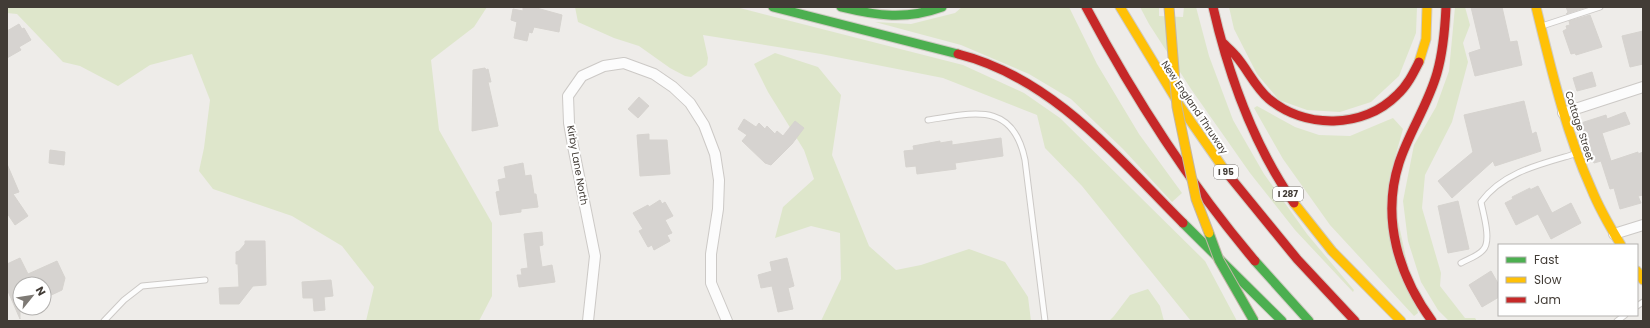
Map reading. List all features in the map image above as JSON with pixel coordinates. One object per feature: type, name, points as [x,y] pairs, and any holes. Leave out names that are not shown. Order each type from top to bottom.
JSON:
[{"type":"main road","points":[[773,7],[970,57],[1005,71],[1039,89],[1083,123],[1246,287],[1282,321]]},
{"type":"main road","points":[[841,7],[878,16],[895,17],[928,13],[942,7]]},
{"type":"main road","points":[[1086,7],[1121,72],[1175,157],[1201,193],[1266,274],[1309,321]]},
{"type":"main road","name":"New England Thruway","points":[[1120,7],[1164,83],[1220,164],[1282,242],[1355,321]]},
{"type":"main road","points":[[1169,7],[1177,107],[1196,199],[1219,260],[1254,321]]},
{"type":"main road","name":"I 287","points":[[1213,7],[1220,40],[1231,79],[1252,128],[1285,190],[1328,246],[1401,321]]},
{"type":"main road","points":[[1220,40],[1237,57],[1257,87],[1276,104],[1302,118],[1332,122],[1348,120],[1364,117],[1378,110],[1391,102],[1408,84],[1421,58],[1424,47],[1428,7]]},
{"type":"main road","points":[[1432,321],[1409,284],[1401,263],[1394,233],[1393,196],[1399,165],[1432,90],[1438,72],[1446,7]]},
{"type":"main road","name":"Cottage Street","points":[[1536,7],[1563,113],[1576,154],[1591,190],[1620,244]]},
{"type":"street","name":"Kirby Lane North","points":[[588,321],[595,256],[569,123],[568,96],[582,76],[604,66],[624,62],[654,74],[673,86],[690,103],[704,125],[715,154],[719,180],[718,209],[711,254],[711,282],[727,321]]},
{"type":"street","points":[[1563,113],[1643,87]]},
{"type":"street","points":[[1614,234],[1643,225]]},
{"type":"lane","points":[[1541,26],[1600,7]]},
{"type":"lane","points":[[928,120],[975,113],[988,114],[1005,122],[1017,135],[1021,142],[1025,160],[1045,321]]},
{"type":"lane","points":[[1461,263],[1485,248],[1487,236],[1481,202],[1485,195],[1514,173],[1576,154]]},
{"type":"lane","points":[[104,321],[124,300],[142,286],[178,281],[205,280]]},
{"type":"green space","points":[[7,7],[487,7],[474,27],[431,60],[439,130],[492,223],[492,296],[479,321],[366,321],[374,287],[342,246],[292,216],[213,189],[199,171],[204,148],[210,100],[192,54],[150,65],[118,86],[80,66],[63,62],[17,14],[7,13]]},
{"type":"green space","points":[[575,7],[736,7],[963,65],[1024,93],[1060,118],[1205,261],[1237,321],[1191,321],[1082,186],[1045,148],[1037,115],[943,78],[821,54],[703,35],[708,58],[707,65],[691,77],[685,76],[670,68],[639,46],[614,38],[578,22]]},
{"type":"green space","points":[[962,7],[1069,7],[1097,64],[1139,134],[1182,193],[1172,202],[1123,149],[1071,99],[1029,74],[961,45],[875,22],[911,24],[955,13]]},
{"type":"green space","points":[[1140,7],[1159,7],[1159,16],[1183,17],[1184,7],[1196,7],[1209,56],[1233,120],[1264,174],[1307,234],[1354,290],[1353,292],[1295,230],[1250,173],[1191,89],[1149,24]]},
{"type":"green space","points":[[1229,7],[1417,7],[1416,33],[1399,76],[1371,102],[1340,112],[1307,110],[1279,100],[1257,74],[1234,29]]},
{"type":"green space","points":[[1455,7],[1465,7],[1470,25],[1463,43],[1468,62],[1452,122],[1425,175],[1422,208],[1441,273],[1440,286],[1465,318],[1475,318],[1477,321],[1449,321],[1438,310],[1421,282],[1408,241],[1403,201],[1414,145],[1436,107],[1449,71]]},
{"type":"green space","points":[[775,53],[818,67],[841,95],[832,155],[869,246],[896,270],[921,265],[969,249],[1005,262],[1028,297],[1031,321],[821,321],[841,279],[840,233],[811,226],[775,238],[783,207],[814,179],[804,150],[768,92],[754,64]]},
{"type":"green space","points":[[1257,106],[1295,127],[1319,135],[1350,136],[1393,118],[1403,129],[1389,179],[1418,313],[1414,316],[1330,225],[1283,159],[1254,108]]},
{"type":"green space","points":[[1148,289],[1160,306],[1164,321],[1109,321],[1130,295]]},
{"type":"building","points":[[523,7],[533,7],[562,15],[559,32],[534,27],[532,33],[529,32],[527,41],[514,38],[517,22],[511,20],[513,9],[523,11]]},
{"type":"building","points":[[1471,7],[1502,7],[1510,42],[1517,41],[1522,65],[1475,76],[1469,53],[1481,49]]},
{"type":"building","points":[[1566,7],[1587,7],[1566,14],[1568,12]]},
{"type":"building","points":[[1590,15],[1602,47],[1576,55],[1575,53],[1571,54],[1563,31],[1567,29],[1566,26],[1570,25],[1569,21]]},
{"type":"building","points":[[19,24],[22,29],[24,28],[31,40],[19,47],[21,50],[7,58],[7,31]]},
{"type":"building","points":[[1643,31],[1643,64],[1630,67],[1622,36]]},
{"type":"building","points":[[485,68],[486,70],[488,69],[491,82],[488,82],[498,126],[472,131],[473,70]]},
{"type":"building","points":[[1592,72],[1596,86],[1577,91],[1573,78]]},
{"type":"building","points":[[639,97],[649,106],[638,118],[628,109]]},
{"type":"building","points":[[1524,101],[1532,134],[1536,132],[1541,151],[1495,166],[1493,161],[1452,198],[1438,181],[1473,152],[1464,115]]},
{"type":"building","points":[[1625,112],[1630,124],[1602,133],[1611,161],[1638,152],[1638,154],[1643,152],[1643,195],[1638,196],[1641,203],[1620,209],[1614,188],[1610,189],[1601,161],[1594,163],[1581,123],[1606,115],[1607,119]]},
{"type":"building","points":[[744,119],[756,127],[759,123],[765,129],[767,126],[775,134],[777,131],[783,136],[795,121],[804,128],[792,144],[771,165],[765,163],[742,141],[747,135],[738,129]]},
{"type":"building","points":[[649,134],[649,140],[667,140],[670,174],[640,176],[637,135]]},
{"type":"building","points":[[1001,138],[1003,156],[955,163],[956,169],[917,174],[916,166],[906,167],[904,151],[914,150],[913,146],[940,141],[940,143],[952,141],[952,145]]},
{"type":"building","points":[[50,150],[65,152],[64,165],[49,163]]},
{"type":"building","points":[[523,163],[525,176],[531,175],[538,207],[521,209],[521,212],[500,215],[496,192],[500,191],[498,180],[506,178],[504,167]]},
{"type":"building","points":[[7,164],[19,192],[13,194],[28,216],[15,225],[7,213]]},
{"type":"building","points":[[1538,186],[1552,213],[1571,203],[1581,223],[1551,239],[1538,214],[1516,225],[1505,203],[1513,199],[1512,197],[1530,188],[1530,190]]},
{"type":"building","points":[[660,200],[662,204],[665,202],[673,216],[665,220],[672,233],[667,235],[670,241],[654,250],[652,245],[648,247],[639,231],[643,229],[633,213],[648,205],[649,207]]},
{"type":"building","points":[[1458,201],[1469,249],[1448,253],[1438,206]]},
{"type":"building","points":[[542,232],[543,245],[539,246],[542,267],[552,265],[555,282],[519,287],[517,275],[522,275],[521,269],[528,268],[524,234]]},
{"type":"building","points":[[245,241],[265,241],[266,285],[253,286],[239,304],[220,304],[219,288],[239,287],[236,252],[239,251],[245,244]]},
{"type":"building","points":[[20,258],[28,274],[57,261],[65,278],[62,290],[52,295],[52,276],[12,276],[12,301],[7,289],[7,264]]},
{"type":"building","points":[[787,258],[794,286],[788,288],[793,309],[778,312],[772,286],[761,288],[758,275],[772,271],[770,262]]},
{"type":"building","points":[[1491,271],[1498,283],[1498,298],[1482,307],[1469,285]]},
{"type":"building","points":[[331,280],[333,296],[324,297],[325,310],[314,311],[313,298],[303,298],[302,282]]},
{"type":"traffic: fast","points":[[773,7],[958,54]]},
{"type":"traffic: fast","points":[[841,7],[867,13],[892,15],[916,14],[942,7]]},
{"type":"traffic: fast","points":[[1183,223],[1282,321]]},
{"type":"traffic: fast","points":[[1209,233],[1219,260],[1254,321]]},
{"type":"traffic: fast","points":[[1255,261],[1309,321]]},
{"type":"traffic: slow","points":[[1120,7],[1180,106],[1226,172]]},
{"type":"traffic: slow","points":[[1169,7],[1177,107],[1196,199],[1209,233]]},
{"type":"traffic: slow","points":[[1419,62],[1426,39],[1427,7]]},
{"type":"traffic: slow","points":[[1536,7],[1559,99],[1574,144],[1598,203],[1620,244]]},
{"type":"traffic: slow","points":[[1294,203],[1332,251],[1401,321]]},
{"type":"traffic: slow","points":[[1638,272],[1643,280]]},
{"type":"traffic: jam","points":[[1086,7],[1123,74],[1185,170],[1255,261]]},
{"type":"traffic: jam","points":[[1213,7],[1219,33],[1244,109],[1266,157],[1279,181],[1294,203]]},
{"type":"traffic: jam","points":[[1432,321],[1420,304],[1402,266],[1396,246],[1392,205],[1394,184],[1399,163],[1429,96],[1437,73],[1441,57],[1446,7]]},
{"type":"traffic: jam","points":[[1223,43],[1236,56],[1269,99],[1283,109],[1299,116],[1316,120],[1334,121],[1351,119],[1368,114],[1383,106],[1404,88],[1419,62]]},
{"type":"traffic: jam","points":[[958,54],[992,65],[1024,81],[1054,101],[1108,147],[1183,223]]},
{"type":"traffic: jam","points":[[1226,172],[1297,259],[1355,321]]}]
